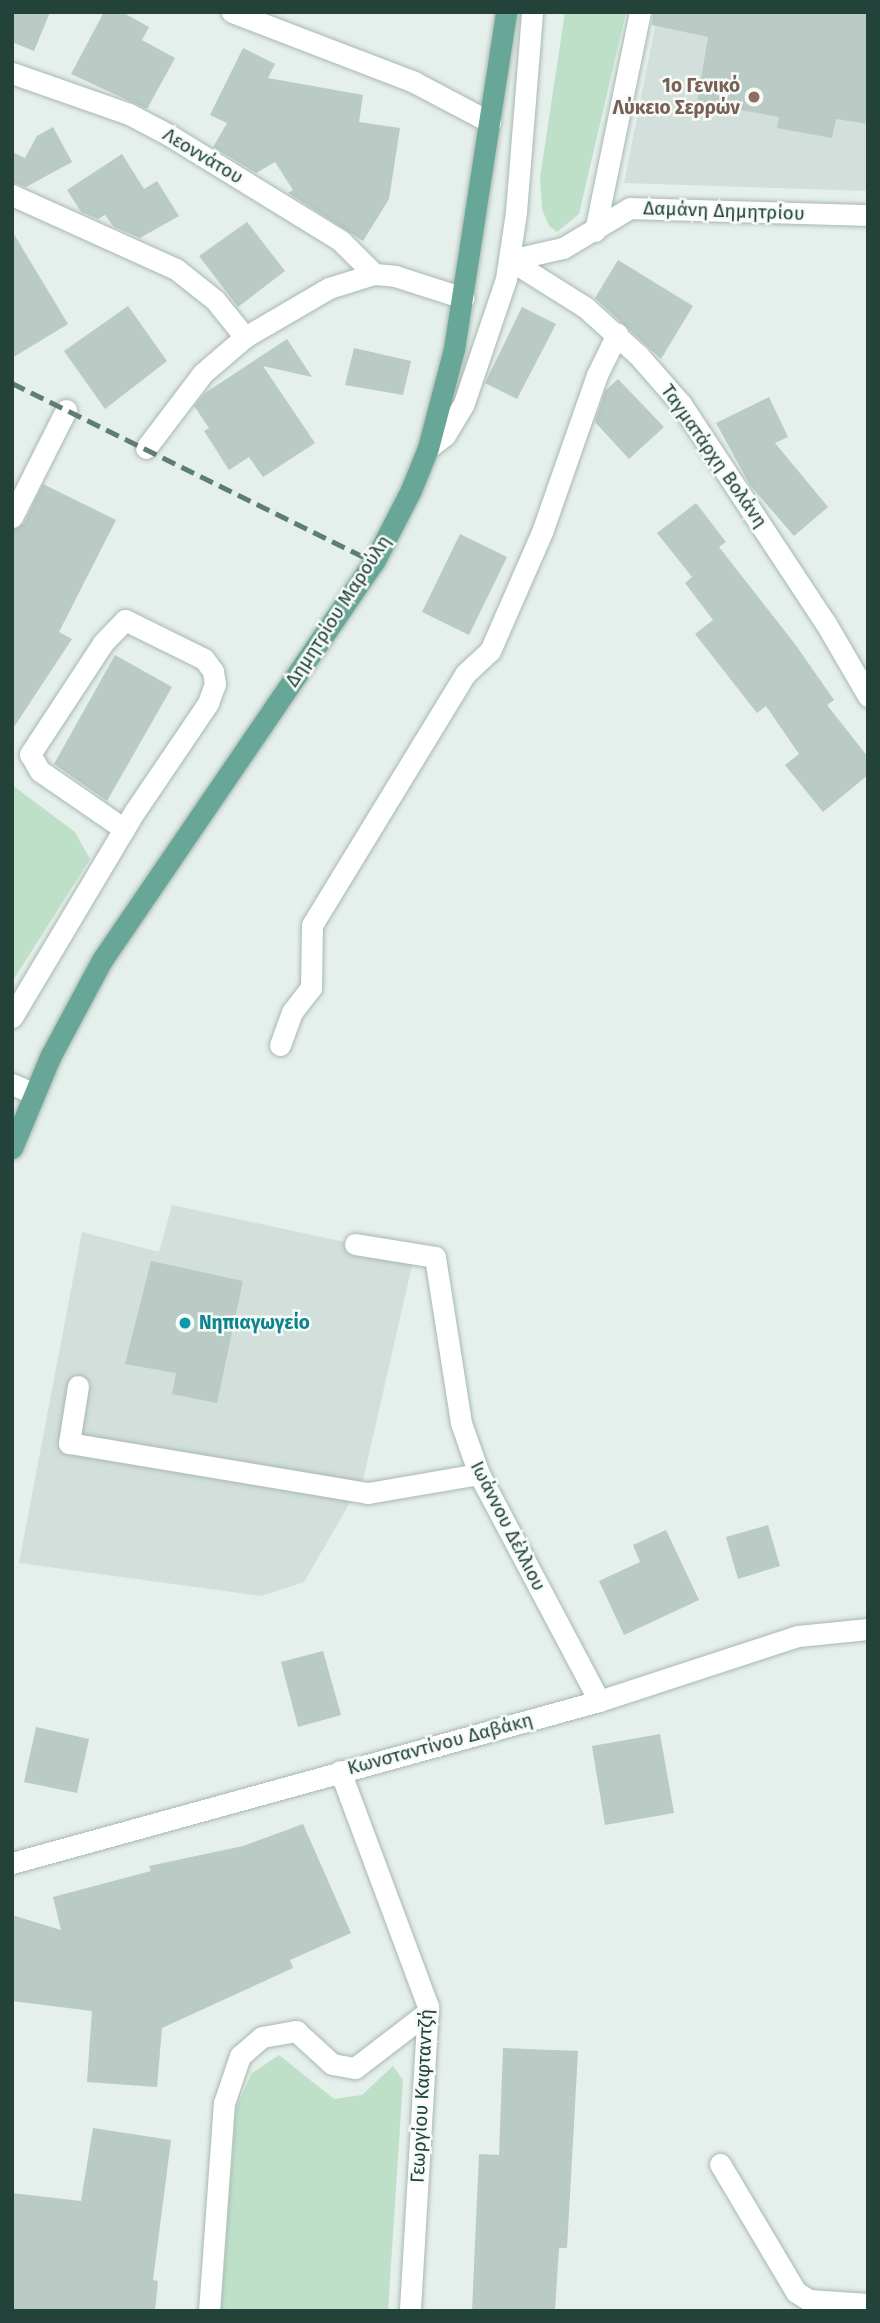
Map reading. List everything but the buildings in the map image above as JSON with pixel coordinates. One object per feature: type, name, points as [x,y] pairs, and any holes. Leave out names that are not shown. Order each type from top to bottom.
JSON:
[{"type":"main road","name":"Δημητρίου Μαρούλη","points":[[12,1148],[32,1093],[109,950],[373,562],[428,448],[464,298],[506,12]]},
{"type":"street","points":[[232,12],[414,82],[490,122]]},
{"type":"street","points":[[428,448],[445,435],[464,403],[485,347],[509,260],[531,12]]},
{"type":"street","points":[[595,231],[640,12]]},
{"type":"street","name":"Λεοννάτου","points":[[12,73],[129,114],[169,135],[341,241],[374,274]]},
{"type":"street","points":[[12,195],[176,269],[215,300],[245,337]]},
{"type":"street","name":"Δαμάνη Δημητρίου","points":[[509,260],[563,248],[595,231],[619,212],[637,208],[868,215]]},
{"type":"street","name":"Ταγματάρχη Βολάνη","points":[[509,260],[571,296],[617,334],[703,433],[868,696]]},
{"type":"street","points":[[146,448],[203,373],[245,337],[343,282],[374,274],[395,276],[464,298]]},
{"type":"street","points":[[280,1045],[292,1012],[311,988],[312,925],[465,674],[491,651],[542,533],[597,375],[617,334]]},
{"type":"street","points":[[12,517],[66,410]]},
{"type":"street","points":[[12,1017],[124,829],[208,703],[215,678],[204,659],[130,621],[120,622],[32,747],[36,766]]},
{"type":"street","points":[[12,752],[124,829]]},
{"type":"street","points":[[12,1084],[32,1093]]},
{"type":"street","name":"Ιωάννου Δέλλιου","points":[[355,1244],[435,1257],[461,1423],[480,1474],[599,1700]]},
{"type":"street","points":[[78,1386],[69,1443],[368,1493],[480,1474]]},
{"type":"street","name":"Κωνσταντίνου Δαβάκη","points":[[12,1863],[599,1700],[799,1636],[868,1629]]},
{"type":"street","name":"Γεωργίου Καφταντζή","points":[[340,1771],[423,1987],[429,2012],[410,2311]]},
{"type":"street","points":[[209,2311],[224,2103],[240,2056],[262,2037],[296,2031],[332,2064],[355,2067],[429,2012]]},
{"type":"street","points":[[720,2164],[796,2292],[809,2300],[868,2304]]},
{"type":"shaded area","name":"1ο Γενικό Λύκειο Σερρών","points":[[658,12],[868,12],[868,191],[624,183]]},
{"type":"shaded area","points":[[172,1205],[414,1257],[363,1480],[304,1582],[261,1596],[19,1563],[82,1232],[159,1252]]},
{"type":"green space","points":[[565,12],[626,12],[579,214],[557,232],[549,226],[542,209],[540,178]]},
{"type":"green space","points":[[12,785],[75,832],[90,859],[12,982]]},
{"type":"green space","points":[[279,2055],[334,2099],[362,2095],[393,2066],[403,2080],[388,2311],[221,2311],[236,2108],[252,2073]]},
{"type":"railway","points":[[12,383],[374,562]]},
{"type":"place","name":"1ο Γενικό Λύκειο Σερρών","points":[[754,97]]},
{"type":"place","name":"Νηπιαγωγείο","points":[[185,1323]]}]
